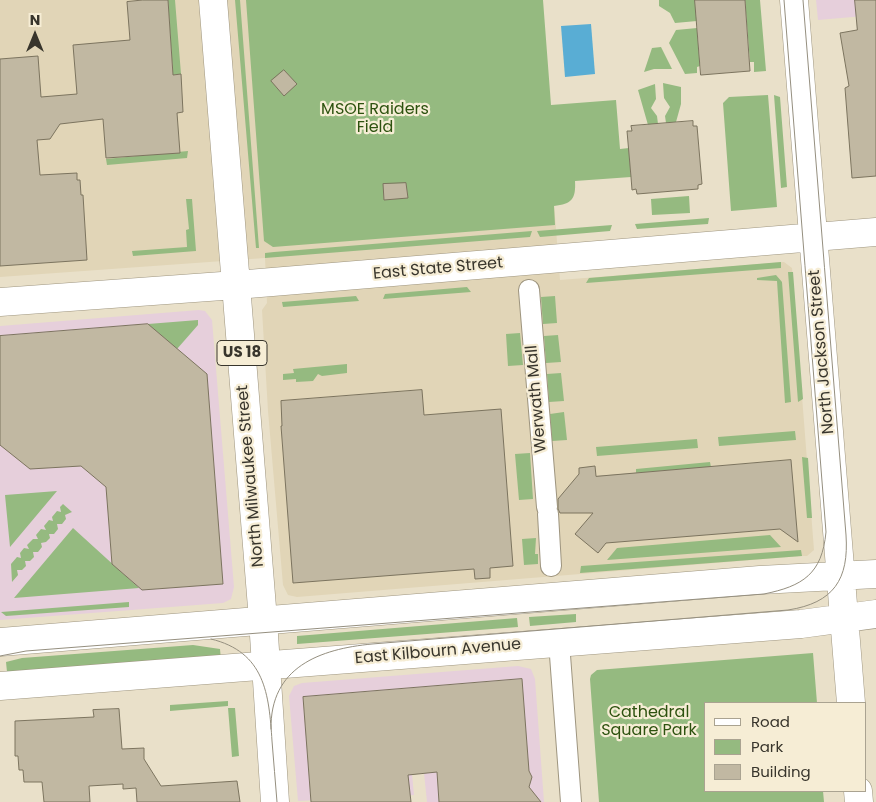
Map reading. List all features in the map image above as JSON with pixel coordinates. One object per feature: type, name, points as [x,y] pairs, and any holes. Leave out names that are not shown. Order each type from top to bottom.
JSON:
[{"type":"street","name":"North Milwaukee Street","points":[[213,0],[263,620],[275,802]]},
{"type":"street","name":"North Jackson Street","points":[[794,0],[851,702]]},
{"type":"street","name":"East State Street","points":[[0,302],[236,285],[876,232]]},
{"type":"street","name":"Werwath Mall","points":[[528,290],[552,566]]},
{"type":"street","points":[[0,642],[760,580],[876,574]]},
{"type":"street","name":"East Kilbourn Avenue","points":[[0,686],[792,624],[876,614]]},
{"type":"street","points":[[559,642],[571,802]]},
{"type":"shaded area","points":[[0,0],[538,0],[560,280],[784,262],[792,268],[814,550],[807,556],[297,597],[288,595],[283,585],[268,411],[262,310],[267,303],[265,258],[0,277]]},
{"type":"shaded area","points":[[816,0],[876,0],[876,15],[818,20]]},
{"type":"shaded area","points":[[205,311],[212,320],[234,587],[231,599],[223,603],[0,620],[0,326]]},
{"type":"shaded area","points":[[518,666],[531,669],[535,679],[544,802],[427,802],[424,773],[412,774],[414,795],[298,801],[289,696],[294,686],[302,683]]},
{"type":"green space","points":[[168,0],[175,0],[181,74],[173,75]]},
{"type":"green space","points":[[235,0],[240,0],[259,248],[256,248]]},
{"type":"green space","name":"MSOE Raiders Field","points":[[246,0],[543,0],[551,105],[616,100],[620,149],[629,148],[631,177],[575,181],[575,192],[572,200],[565,204],[554,206],[555,225],[273,247],[264,241]]},
{"type":"green space","points":[[659,0],[695,0],[697,21],[675,23],[670,13],[659,6]]},
{"type":"green space","points":[[745,0],[760,0],[766,71],[754,72],[754,62],[750,62]]},
{"type":"green space","points":[[697,28],[700,66],[697,67],[697,73],[685,74],[669,43],[676,30]]},
{"type":"green space","points":[[661,47],[672,69],[654,69],[644,72],[652,48]]},
{"type":"green space","points":[[663,83],[681,87],[681,104],[676,122],[666,123],[665,116],[670,107],[664,98]]},
{"type":"green space","points":[[655,84],[656,99],[651,108],[657,116],[658,124],[648,125],[638,90]]},
{"type":"green space","points":[[768,95],[777,207],[731,211],[723,103],[729,97]]},
{"type":"green space","points":[[774,95],[780,97],[787,187],[781,188]]},
{"type":"green space","points":[[188,151],[187,158],[107,165],[106,159]]},
{"type":"green space","points":[[689,196],[690,213],[652,215],[651,199]]},
{"type":"green space","points":[[186,199],[192,199],[196,251],[133,256],[132,251],[187,247],[186,230],[189,229]]},
{"type":"green space","points":[[709,218],[708,224],[637,229],[635,224]]},
{"type":"green space","points":[[612,225],[610,231],[540,237],[537,231]]},
{"type":"green space","points":[[532,231],[530,237],[265,258],[265,253],[274,252]]},
{"type":"green space","points":[[781,262],[781,268],[586,283],[589,278]]},
{"type":"green space","points":[[788,272],[793,272],[803,399],[798,402]]},
{"type":"green space","points":[[776,275],[782,282],[791,402],[785,403],[777,281],[757,280],[757,278]]},
{"type":"green space","points":[[467,287],[471,292],[383,299],[385,294]]},
{"type":"green space","points":[[356,296],[359,301],[283,307],[282,302]]},
{"type":"green space","points":[[555,296],[557,323],[543,324],[541,297]]},
{"type":"green space","points":[[198,320],[198,325],[177,349],[148,324]]},
{"type":"green space","points":[[520,333],[523,365],[508,366],[506,334]]},
{"type":"green space","points":[[558,335],[561,362],[546,363],[544,336]]},
{"type":"green space","points":[[347,364],[347,373],[322,376],[318,374],[313,381],[296,382],[296,379],[283,380],[283,374],[294,373],[293,369]]},
{"type":"green space","points":[[561,373],[564,401],[549,402],[547,374]]},
{"type":"green space","points":[[564,412],[567,440],[552,441],[550,414]]},
{"type":"green space","points":[[795,431],[796,440],[719,446],[718,437]]},
{"type":"green space","points":[[697,439],[698,448],[597,456],[596,447]]},
{"type":"green space","points":[[530,453],[533,499],[519,500],[515,454]]},
{"type":"green space","points":[[802,457],[808,458],[812,518],[807,518]]},
{"type":"green space","points":[[710,462],[711,467],[636,473],[636,469]]},
{"type":"green space","points":[[57,491],[10,547],[5,495]]},
{"type":"green space","points":[[63,504],[72,512],[65,515],[66,519],[62,524],[57,524],[58,529],[54,534],[49,534],[50,538],[46,542],[41,543],[42,547],[38,552],[33,552],[34,557],[30,561],[25,561],[26,566],[22,570],[17,570],[18,575],[12,582],[11,564],[17,557],[21,558],[20,553],[24,548],[29,549],[27,545],[33,539],[38,539],[36,535],[41,529],[46,530],[44,526],[49,520],[53,521],[52,517],[57,511],[61,512],[60,507]]},
{"type":"green space","points":[[73,528],[139,588],[14,598]]},
{"type":"green space","points":[[770,535],[781,547],[607,560],[617,548]]},
{"type":"green space","points":[[536,538],[535,554],[538,554],[538,564],[524,565],[522,539]]},
{"type":"green space","points":[[801,550],[802,556],[580,573],[581,566]]},
{"type":"green space","points":[[129,602],[129,607],[6,616],[1,612]]},
{"type":"green space","points":[[576,614],[576,622],[530,626],[529,617]]},
{"type":"green space","points":[[517,618],[518,627],[297,644],[297,636]]},
{"type":"green space","points":[[193,645],[220,649],[221,660],[7,672],[6,662],[22,658]]},
{"type":"green space","name":"Cathedral Square Park","points":[[813,653],[817,702],[704,702],[704,792],[823,792],[824,802],[599,802],[590,679],[591,675],[597,670]]},
{"type":"green space","points":[[228,701],[228,706],[170,711],[170,705]]},
{"type":"green space","points":[[228,708],[235,708],[239,756],[232,757]]},
{"type":"water","points":[[591,24],[595,74],[565,77],[561,26]]},
{"type":"building","points":[[168,0],[173,75],[181,74],[183,112],[177,113],[180,153],[106,158],[103,119],[60,124],[50,139],[37,140],[40,175],[77,173],[77,180],[80,180],[81,195],[83,195],[87,260],[0,266],[0,59],[38,56],[41,97],[77,94],[73,45],[130,40],[127,2]]},
{"type":"building","points":[[695,0],[745,0],[750,71],[701,75]]},
{"type":"building","points":[[855,0],[876,0],[876,176],[852,178],[845,88],[849,86],[840,33],[857,30]]},
{"type":"building","points":[[284,70],[297,84],[284,96],[271,81]]},
{"type":"building","points":[[693,121],[693,126],[697,126],[702,184],[698,185],[698,189],[637,194],[636,189],[632,190],[627,131],[632,131],[631,126]]},
{"type":"building","points":[[406,183],[408,198],[384,200],[383,184]]},
{"type":"building","points":[[148,324],[207,374],[223,584],[142,590],[112,564],[106,487],[81,466],[30,469],[0,445],[0,336]]},
{"type":"building","points":[[422,390],[424,415],[501,409],[513,566],[490,568],[490,578],[475,579],[474,569],[293,583],[281,426],[281,401]]},
{"type":"building","points":[[791,460],[798,542],[780,529],[606,543],[598,553],[575,534],[593,513],[560,513],[558,509],[558,499],[579,474],[579,468],[595,466],[596,476]]},
{"type":"building","points":[[522,679],[529,771],[532,777],[529,787],[541,802],[439,802],[437,772],[408,775],[411,802],[311,802],[303,697]]},
{"type":"building","points":[[119,709],[122,749],[144,748],[144,759],[161,786],[237,781],[240,802],[137,802],[136,788],[123,789],[123,784],[89,786],[90,802],[44,802],[42,782],[24,782],[23,770],[19,770],[18,756],[15,756],[15,721],[94,717],[93,710]]},
{"type":"tram line","points":[[0,656],[26,651],[764,594],[790,587],[808,576],[820,558],[826,532],[784,0]]},
{"type":"tram line","points":[[271,729],[273,708],[279,690],[289,676],[302,665],[334,651],[372,644],[788,610],[817,602],[835,586],[845,564],[846,535],[803,0]]},
{"type":"tram line","points":[[211,639],[229,645],[243,654],[261,677],[269,707],[277,802]]}]
